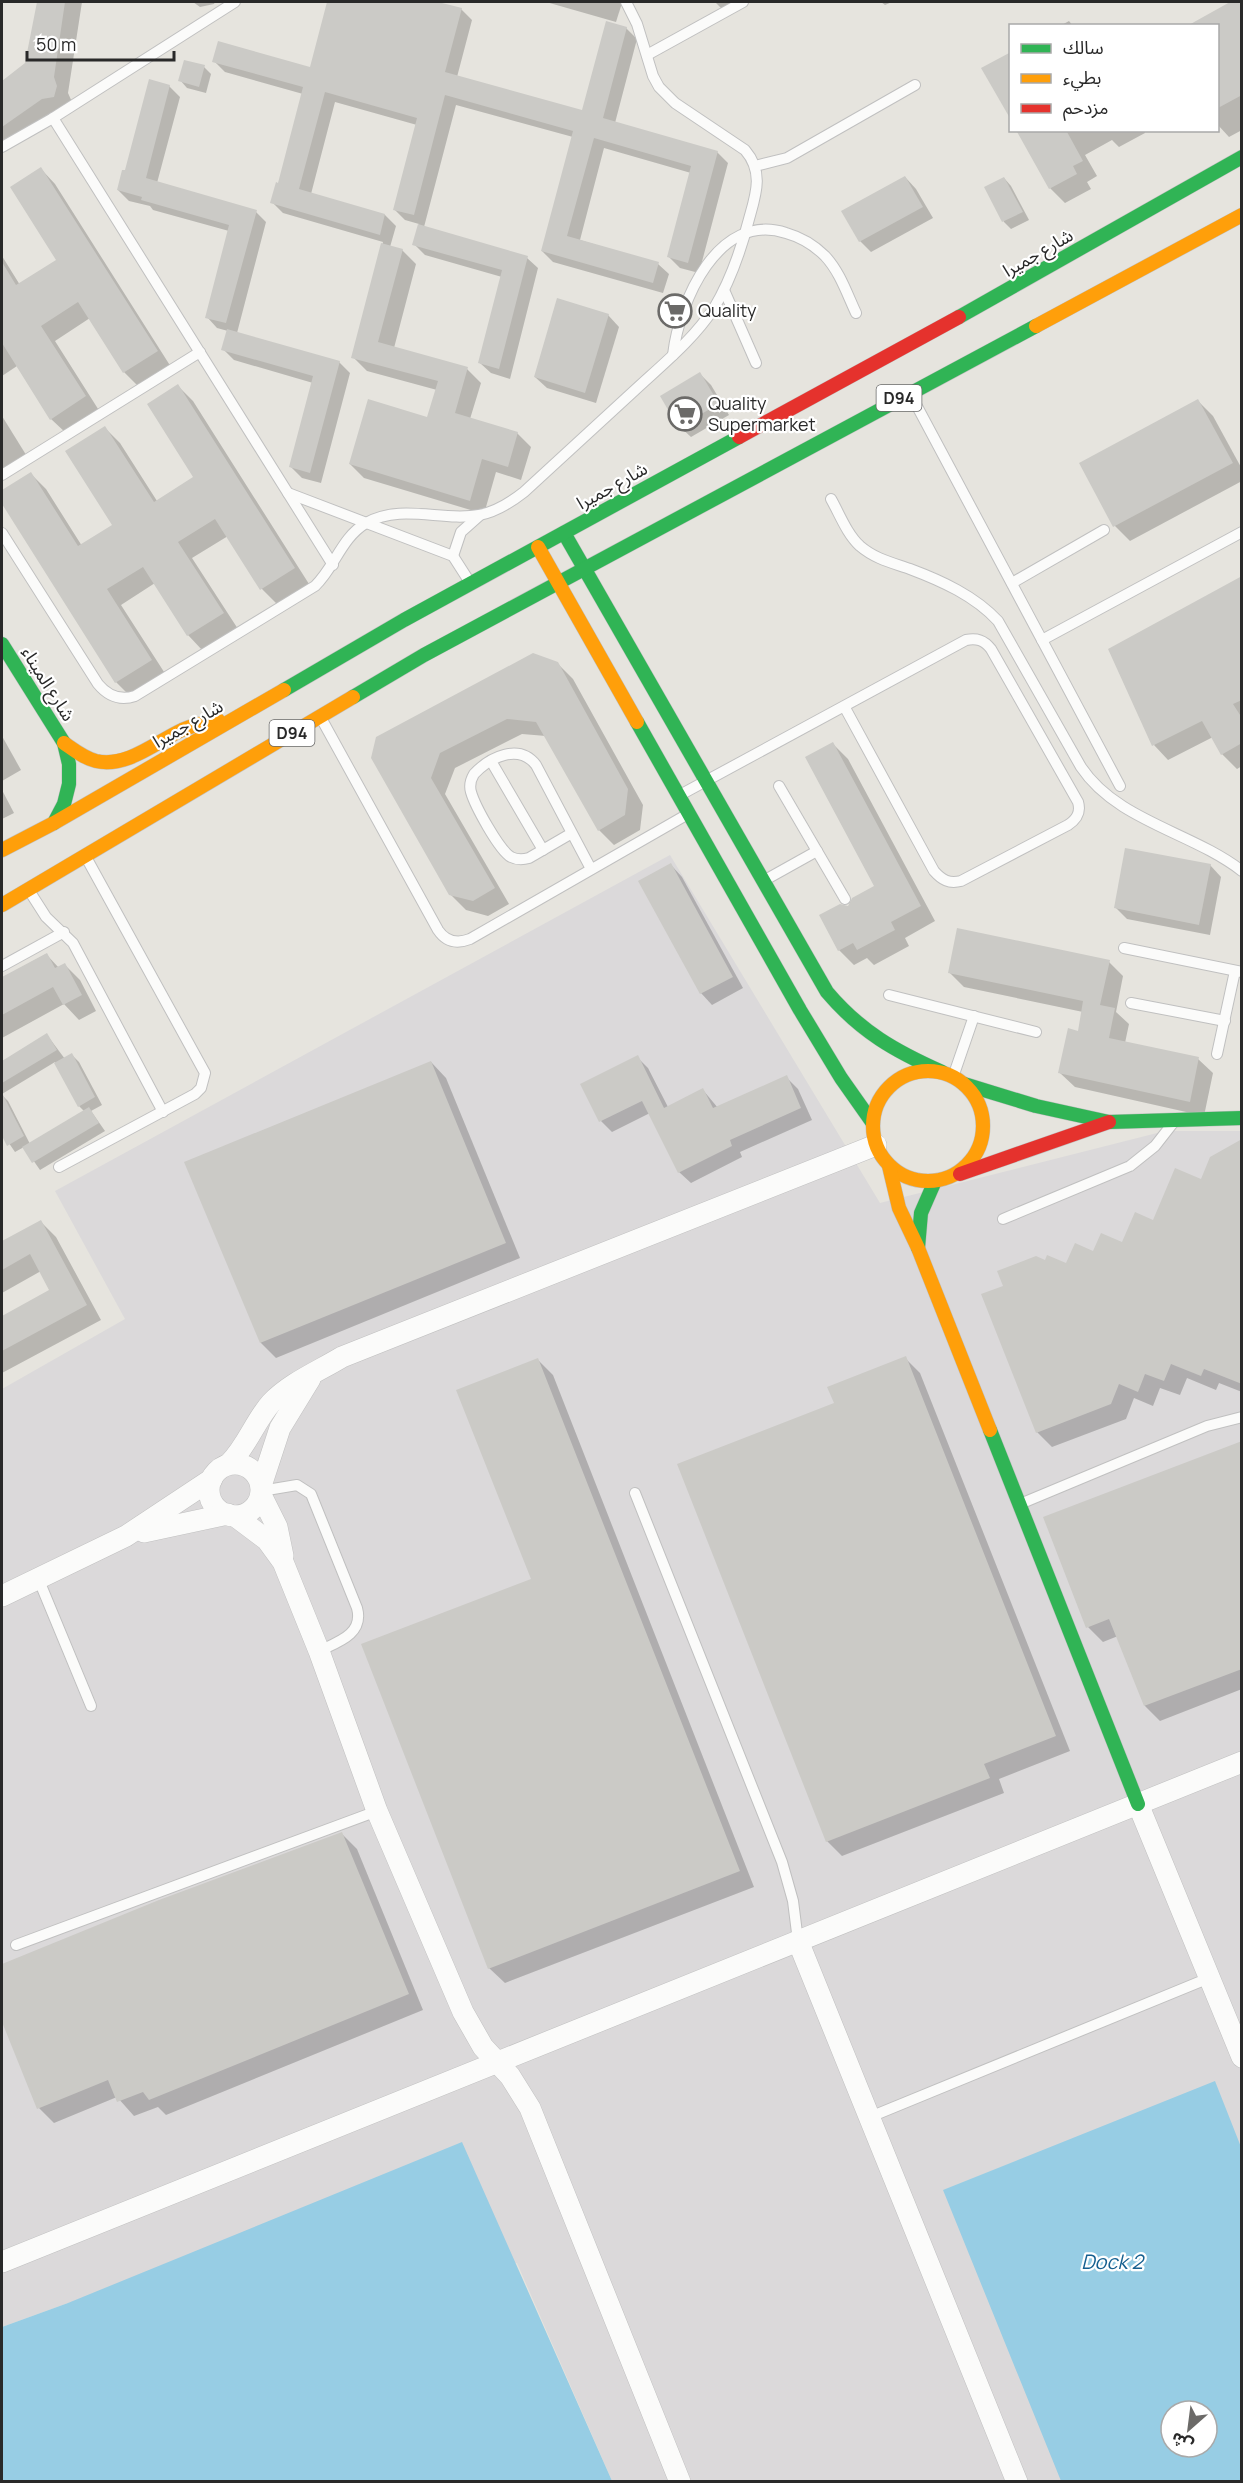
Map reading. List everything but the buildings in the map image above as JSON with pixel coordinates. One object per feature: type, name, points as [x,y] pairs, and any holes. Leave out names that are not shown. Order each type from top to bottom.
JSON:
[{"type":"street","name":"شارع جميرا","points":[[2,850],[54,823],[471,583],[1031,278],[1242,157]]},
{"type":"street","name":"D94","points":[[2,904],[424,655],[1242,215]]},
{"type":"street","points":[[564,533],[827,992],[843,1012],[878,1042],[953,1078],[976,1098],[982,1115],[983,1133],[978,1151],[967,1166],[952,1176]]},
{"type":"street","points":[[538,547],[827,1056],[872,1122]]},
{"type":"street","name":"شارع الميناء","points":[[2,644],[64,743]]},
{"type":"street","points":[[64,743],[87,758],[116,762],[133,757],[191,726],[233,719]]},
{"type":"street","points":[[54,823],[66,801],[69,788],[69,762],[64,743]]},
{"type":"street","points":[[1242,1118],[1109,1122],[1036,1106],[926,1070],[910,1073],[895,1081],[884,1092],[876,1106],[872,1122],[876,1146],[889,1166],[895,1200],[901,1217],[918,1248],[1138,1804],[1242,2057]]},
{"type":"street","points":[[889,1166],[918,1181],[935,1181],[1109,1122]]},
{"type":"street","points":[[2,1596],[126,1536],[212,1479],[243,1448],[270,1404],[296,1383],[358,1350],[876,1146]]},
{"type":"street","points":[[918,1248],[921,1213],[935,1181]]},
{"type":"street","points":[[126,1536],[252,1510],[261,1491],[280,1428],[312,1376]]},
{"type":"street","points":[[229,1464],[246,1466],[259,1478],[261,1491],[277,1527],[284,1562],[377,1811],[463,2012],[483,2047],[515,2084],[530,2108],[680,2481]]},
{"type":"street","points":[[212,1479],[210,1496],[220,1510],[262,1535],[284,1562]]},
{"type":"street","points":[[2,2262],[1242,1762]]},
{"type":"street","points":[[798,1941],[1017,2481]]},
{"type":"lane","points":[[2,147],[53,118],[235,2]]},
{"type":"lane","points":[[453,556],[461,532],[470,522],[511,502],[524,492],[673,355],[701,325],[724,290],[746,232],[758,184],[756,166],[745,150],[666,95],[653,76],[637,24],[626,2]]},
{"type":"lane","points":[[648,55],[743,2]]},
{"type":"lane","points":[[756,166],[787,158],[915,85]]},
{"type":"lane","points":[[53,118],[333,565]]},
{"type":"lane","points":[[673,355],[679,318],[694,284],[730,242],[746,232],[763,229],[780,231],[797,236],[812,245],[836,270],[856,313]]},
{"type":"lane","points":[[724,290],[756,363]]},
{"type":"lane","points":[[2,475],[200,352]]},
{"type":"lane","points":[[910,392],[1120,786]]},
{"type":"lane","points":[[288,492],[453,556],[471,583]]},
{"type":"lane","points":[[831,499],[851,537],[868,553],[967,595],[989,611],[998,621],[1081,767],[1097,788],[1117,802],[1242,871]]},
{"type":"lane","points":[[2,532],[98,684],[103,690],[118,698],[135,696],[303,594],[325,577],[346,541],[366,523],[395,514],[464,517],[481,515]]},
{"type":"lane","points":[[1012,583],[1104,530]]},
{"type":"lane","points":[[1042,640],[1242,532]]},
{"type":"lane","points":[[678,796],[706,781],[844,706],[966,640],[980,639],[991,649],[1078,802],[1079,813],[1068,825],[961,880],[949,882],[943,880],[934,871],[844,706]]},
{"type":"lane","points":[[320,716],[438,930],[448,940],[456,942],[470,939],[688,814]]},
{"type":"lane","points":[[572,833],[523,860],[509,856],[500,846],[473,797],[470,785],[474,774],[491,761],[514,752],[521,753],[532,760],[572,833],[591,869]]},
{"type":"lane","points":[[491,761],[543,850]]},
{"type":"lane","points":[[779,786],[845,899]]},
{"type":"lane","points":[[763,881],[817,850]]},
{"type":"lane","points":[[59,1167],[195,1094],[201,1088],[205,1073],[85,856]]},
{"type":"lane","points":[[29,890],[46,917],[73,943],[163,1112]]},
{"type":"lane","points":[[2,966],[64,932]]},
{"type":"lane","points":[[1124,948],[1238,972],[1217,1054]]},
{"type":"lane","points":[[889,995],[1036,1032]]},
{"type":"lane","points":[[1131,1003],[1225,1021]]},
{"type":"lane","points":[[953,1078],[975,1016]]},
{"type":"lane","points":[[1003,1219],[1130,1166],[1155,1146],[1175,1120]]},
{"type":"lane","points":[[1019,1504],[1207,1426],[1242,1417]]},
{"type":"lane","points":[[261,1491],[297,1485],[311,1494],[357,1608],[358,1621],[353,1633],[319,1651]]},
{"type":"lane","points":[[635,1493],[782,1862],[793,1901],[798,1941]]},
{"type":"lane","points":[[38,1578],[92,1706]]},
{"type":"lane","points":[[16,1946],[377,1811]]},
{"type":"lane","points":[[870,2117],[1209,1978]]},
{"type":"shaded area","points":[[670,855],[880,1203],[1165,1131],[1241,1131],[1241,2481],[612,2481],[517,2263],[68,2303],[2,2327],[2,1389],[125,1319],[55,1191]]},
{"type":"water","name":"Dock 2","points":[[1215,2081],[1241,2147],[1241,2481],[1061,2481],[943,2190]]},
{"type":"water","points":[[462,2142],[612,2481],[2,2481],[2,2327],[68,2303]]},
{"type":"traffic: fast","points":[[959,317],[1242,157]]},
{"type":"traffic: fast","points":[[353,697],[424,655],[1036,326]]},
{"type":"traffic: fast","points":[[284,690],[404,620],[739,437]]},
{"type":"traffic: fast","points":[[564,533],[827,992],[853,1018],[880,1039],[942,1072]]},
{"type":"traffic: fast","points":[[2,644],[64,743],[69,764],[69,784],[64,804],[54,823]]},
{"type":"traffic: fast","points":[[637,722],[800,1010],[841,1078],[872,1122]]},
{"type":"traffic: fast","points":[[964,1084],[1036,1106],[1109,1122],[1242,1118]]},
{"type":"traffic: fast","points":[[918,1248],[921,1213],[935,1181]]},
{"type":"traffic: fast","points":[[990,1430],[1138,1804]]},
{"type":"traffic: slow","points":[[1036,326],[1242,215]]},
{"type":"traffic: slow","points":[[538,547],[637,722]]},
{"type":"traffic: slow","points":[[2,850],[54,823],[284,690]]},
{"type":"traffic: slow","points":[[2,905],[353,697]]},
{"type":"traffic: slow","points":[[64,743],[92,760],[119,761],[141,753],[182,730],[218,720]]},
{"type":"traffic: slow","points":[[928,1071],[949,1075],[967,1087],[979,1105],[983,1126],[979,1147],[967,1165],[949,1177],[928,1181],[907,1177],[889,1165],[877,1147],[873,1126],[877,1105],[889,1087],[907,1075],[928,1071]]},
{"type":"traffic: slow","points":[[889,1166],[899,1208],[918,1248],[990,1430]]},
{"type":"traffic: jam","points":[[739,437],[959,317]]},
{"type":"traffic: jam","points":[[960,1174],[1109,1122]]},
{"type":"place","name":"Quality","points":[[675,311]]},
{"type":"place","name":"Quality Supermarket","points":[[685,414]]}]
